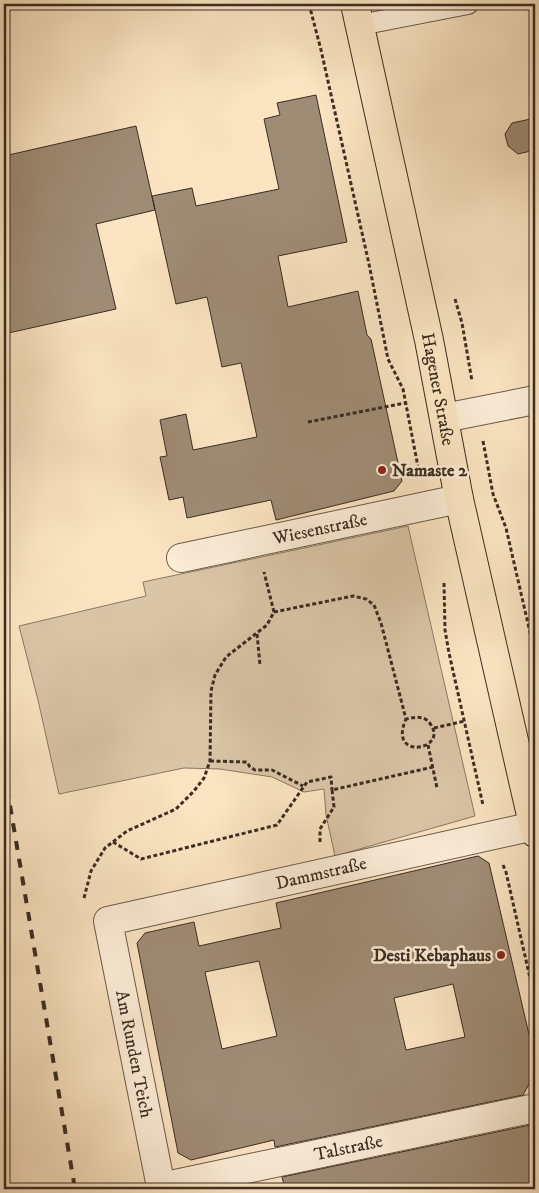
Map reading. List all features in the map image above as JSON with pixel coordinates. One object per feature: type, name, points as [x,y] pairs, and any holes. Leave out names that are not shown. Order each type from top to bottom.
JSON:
[{"type":"main road","name":"Hagener Straße","points":[[358,14],[429,340],[458,499],[534,830]]},
{"type":"street","points":[[444,418],[535,400]]},
{"type":"street","name":"Wiesenstraße","points":[[181,558],[458,499]]},
{"type":"street","name":"Dammstraße","points":[[108,921],[321,873],[534,830]]},
{"type":"street","name":"Am Runden Teich","points":[[108,921],[161,1187]]},
{"type":"street","name":"Talstraße","points":[[161,1187],[535,1108]]},
{"type":"lane","points":[[358,14],[468,4]]},
{"type":"path","points":[[308,422],[405,403]]},
{"type":"path","points":[[84,898],[91,871],[104,848],[127,831],[176,808],[194,791],[204,778],[210,761],[211,691],[215,675],[226,657],[266,626],[274,612],[268,584],[254,542]]},
{"type":"path","points":[[274,612],[353,596],[366,599],[374,605],[381,623],[406,719],[402,734],[405,742],[412,747],[420,748],[428,745],[433,737],[434,728],[428,720],[419,716],[406,719]]},
{"type":"path","points":[[257,634],[260,664]]},
{"type":"path","points":[[434,728],[465,721]]},
{"type":"path","points":[[428,745],[436,788]]},
{"type":"path","points":[[210,761],[247,762],[255,770],[272,770],[303,786]]},
{"type":"path","points":[[332,790],[433,767]]},
{"type":"path","points":[[113,842],[141,859],[277,824],[303,786],[308,782],[331,777],[334,808],[320,829],[321,873]]},
{"type":"shaded area","points":[[408,526],[475,816],[335,856],[326,815],[324,789],[304,792],[272,777],[220,769],[184,768],[59,794],[19,626],[146,596],[143,582]]},
{"type":"building","points":[[316,95],[347,242],[278,256],[288,307],[358,291],[367,335],[371,339],[402,481],[394,491],[276,520],[271,500],[187,518],[183,497],[169,500],[160,457],[167,456],[160,420],[186,414],[193,450],[257,437],[241,363],[222,367],[207,297],[176,304],[152,196],[192,188],[196,206],[279,189],[264,119],[280,115],[277,103]]},
{"type":"building","points":[[535,118],[535,150],[518,154],[508,146],[505,134],[512,123]]},
{"type":"building","points":[[136,126],[155,210],[96,224],[116,309],[4,334],[4,156]]},
{"type":"building","points":[[478,856],[489,863],[535,1060],[535,1073],[523,1095],[275,1147],[274,1140],[191,1160],[178,1153],[137,943],[145,933],[194,922],[199,946],[281,928],[276,903]],"holes":[[[259,961],[277,1036],[222,1049],[205,972]],[[453,984],[465,1037],[406,1050],[394,998]]]},
{"type":"building","points":[[535,1124],[535,1189],[285,1189],[282,1177]]},
{"type":"railway","points":[[4,770],[75,1189]]},
{"type":"place","name":"Namaste 2","points":[[382,470]]},
{"type":"place","name":"Desti Kebaphaus","points":[[501,955]]}]
